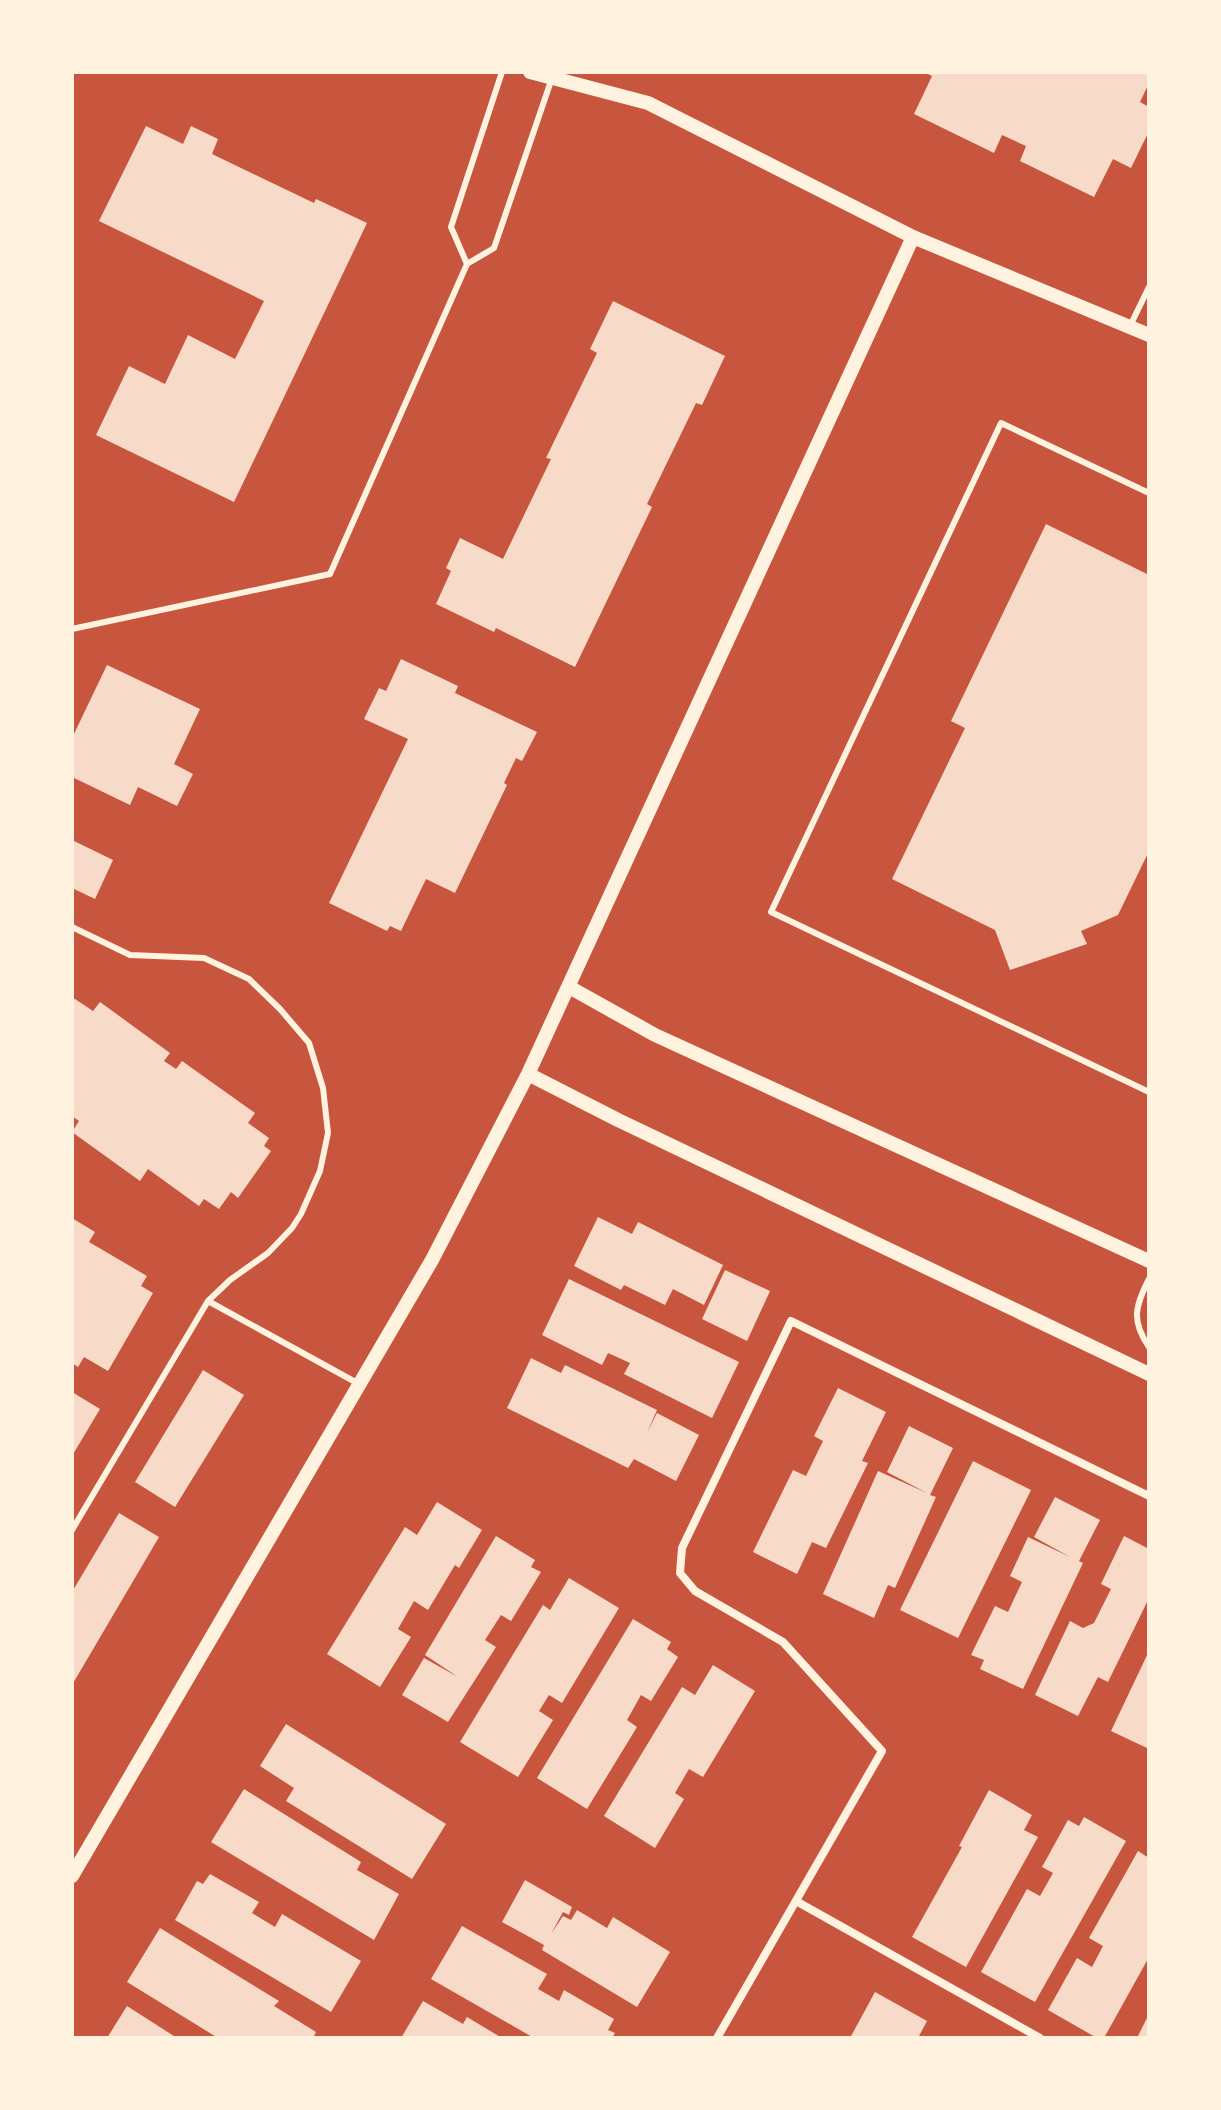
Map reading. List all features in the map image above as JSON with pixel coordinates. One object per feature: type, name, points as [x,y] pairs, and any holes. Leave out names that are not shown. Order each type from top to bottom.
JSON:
[{"type":"street","points":[[530,72],[648,103],[913,237],[1149,335]]},
{"type":"street","points":[[72,1876],[432,1260],[528,1074],[913,237]]},
{"type":"street","points":[[569,987],[655,1035],[1149,1261]]},
{"type":"street","points":[[528,1074],[632,1127],[1149,1374]]},
{"type":"street","points":[[717,2038],[882,1751],[783,1642],[695,1591],[680,1573],[682,1548],[791,1321],[1149,1496]]},
{"type":"street","points":[[796,1901],[1040,2038]]},
{"type":"lane","points":[[467,264],[451,227],[502,72]]},
{"type":"lane","points":[[72,629],[330,574],[467,264],[494,248],[552,78]]},
{"type":"lane","points":[[1130,326],[1149,287]]},
{"type":"lane","points":[[1149,493],[1001,423],[771,912],[1146,1091],[1149,1080]]},
{"type":"lane","points":[[72,927],[130,955],[204,958],[249,979],[309,1043],[323,1088],[328,1133],[320,1171],[292,1228],[268,1253],[230,1280],[208,1301],[72,1530]]},
{"type":"lane","points":[[1149,1279],[1138,1301],[1138,1331],[1149,1347]]},
{"type":"lane","points":[[208,1301],[359,1384]]},
{"type":"building","points":[[924,72],[1149,72],[1149,83],[1140,102],[1149,107],[1149,131],[1131,168],[1113,159],[1094,197],[1020,161],[1026,146],[1002,135],[994,153],[914,114],[932,76]]},
{"type":"building","points":[[146,126],[183,144],[191,126],[218,139],[212,154],[314,203],[316,199],[367,223],[234,502],[96,435],[129,366],[165,384],[188,335],[235,359],[264,301],[99,221]]},
{"type":"building","points":[[613,301],[725,356],[702,405],[696,403],[647,504],[652,507],[575,667],[496,628],[494,632],[436,604],[451,571],[446,568],[460,538],[503,559],[551,459],[546,458],[597,353],[590,349]]},
{"type":"building","points":[[1046,524],[1149,575],[1149,851],[1118,915],[1081,931],[1087,944],[1010,970],[995,930],[892,879],[965,728],[951,721]]},
{"type":"building","points":[[401,659],[458,686],[455,693],[537,732],[522,761],[516,758],[504,783],[507,785],[455,893],[426,879],[401,931],[390,926],[387,931],[329,903],[408,739],[364,719],[379,688],[386,691]]},
{"type":"building","points":[[107,665],[200,709],[174,764],[193,774],[177,806],[138,787],[130,805],[72,777],[72,738]]},
{"type":"building","points":[[72,840],[113,860],[95,899],[72,888]]},
{"type":"building","points":[[72,997],[93,1011],[100,1002],[170,1053],[164,1061],[176,1069],[182,1061],[255,1113],[248,1123],[269,1138],[264,1146],[271,1151],[238,1198],[231,1192],[219,1209],[204,1199],[199,1206],[148,1169],[140,1181],[72,1132],[79,1121],[72,1116]]},
{"type":"building","points":[[598,1217],[632,1234],[638,1222],[723,1265],[704,1305],[673,1289],[665,1305],[624,1285],[621,1290],[574,1266]]},
{"type":"building","points":[[72,1218],[95,1232],[89,1242],[147,1276],[141,1286],[153,1293],[108,1371],[84,1357],[78,1367],[72,1363]]},
{"type":"building","points":[[725,1270],[770,1291],[747,1341],[702,1319]]},
{"type":"building","points":[[569,1279],[739,1362],[712,1418],[624,1374],[630,1363],[608,1353],[602,1365],[542,1335]]},
{"type":"building","points":[[531,1358],[561,1373],[565,1365],[657,1410],[647,1433],[657,1413],[699,1435],[676,1481],[634,1459],[628,1468],[507,1408]]},
{"type":"building","points":[[203,1370],[244,1395],[175,1507],[135,1482]]},
{"type":"building","points":[[838,1388],[886,1412],[862,1461],[868,1463],[826,1548],[812,1542],[797,1574],[753,1552],[793,1470],[806,1476],[823,1441],[814,1436]]},
{"type":"building","points":[[72,1392],[100,1409],[72,1456]]},
{"type":"building","points":[[909,1426],[953,1448],[930,1495],[936,1497],[895,1588],[888,1585],[874,1618],[823,1594],[878,1471],[927,1493],[887,1472]]},
{"type":"building","points":[[973,1461],[1031,1490],[958,1638],[900,1610]]},
{"type":"building","points":[[1055,1497],[1100,1520],[1023,1689],[980,1669],[984,1660],[971,1655],[995,1606],[1008,1612],[1022,1582],[1010,1576],[1028,1537],[1070,1557],[1034,1537]]},
{"type":"building","points":[[437,1502],[482,1530],[459,1568],[455,1565],[428,1610],[414,1601],[398,1629],[411,1637],[380,1687],[327,1654],[405,1527],[417,1535]]},
{"type":"building","points":[[119,1513],[159,1537],[72,1685],[72,1592]]},
{"type":"building","points":[[496,1536],[535,1560],[531,1567],[541,1572],[511,1621],[501,1615],[485,1640],[496,1647],[448,1722],[402,1695],[424,1658],[458,1677],[425,1655]]},
{"type":"building","points":[[1124,1536],[1149,1549],[1149,1598],[1108,1682],[1098,1677],[1078,1716],[1035,1695],[1070,1621],[1083,1628],[1094,1623],[1111,1589],[1101,1584]]},
{"type":"building","points":[[569,1578],[619,1608],[562,1703],[549,1695],[539,1711],[553,1720],[518,1777],[460,1742],[543,1605],[550,1610]]},
{"type":"building","points":[[633,1619],[671,1642],[667,1649],[678,1657],[651,1701],[641,1695],[627,1720],[637,1727],[587,1809],[537,1778]]},
{"type":"building","points":[[1149,1651],[1149,1749],[1111,1731]]},
{"type":"building","points":[[713,1665],[755,1691],[703,1777],[689,1769],[675,1793],[684,1799],[655,1848],[604,1816],[682,1687],[695,1695]]},
{"type":"building","points":[[286,1724],[446,1824],[412,1879],[286,1801],[294,1788],[260,1766]]},
{"type":"building","points":[[244,1789],[361,1862],[357,1870],[399,1894],[374,1940],[211,1842]]},
{"type":"building","points":[[989,1790],[1032,1815],[1024,1830],[1038,1837],[966,1967],[912,1937],[962,1847],[959,1846]]},
{"type":"building","points":[[1084,1817],[1126,1841],[1035,2002],[981,1972],[1027,1889],[1040,1896],[1053,1873],[1042,1867],[1068,1820],[1079,1826]]},
{"type":"building","points":[[1138,1851],[1149,1858],[1149,1957],[1104,2038],[1097,2038],[1048,2010],[1077,1958],[1092,1967],[1103,1946],[1089,1938]]},
{"type":"building","points":[[210,1874],[259,1902],[252,1913],[275,1927],[282,1914],[361,1961],[331,2012],[175,1920],[197,1881],[203,1884]]},
{"type":"building","points":[[525,1880],[572,1907],[569,1915],[563,1912],[551,1934],[563,1916],[571,1920],[577,1910],[607,1928],[613,1917],[670,1952],[637,2007],[542,1950],[544,1945],[502,1922]]},
{"type":"building","points":[[462,1926],[547,1974],[538,1989],[559,2001],[564,1990],[614,2019],[608,2030],[615,2033],[612,2038],[534,2038],[431,1979]]},
{"type":"building","points":[[160,1928],[279,2001],[274,2006],[316,2032],[313,2038],[218,2038],[127,1982]]},
{"type":"building","points":[[875,1992],[927,2021],[918,2038],[850,2038]]},
{"type":"building","points":[[423,2001],[463,2024],[467,2017],[502,2038],[401,2038]]},
{"type":"building","points":[[127,2006],[177,2038],[107,2038]]},
{"type":"building","points":[[1149,2014],[1149,2038],[1137,2038]]}]
